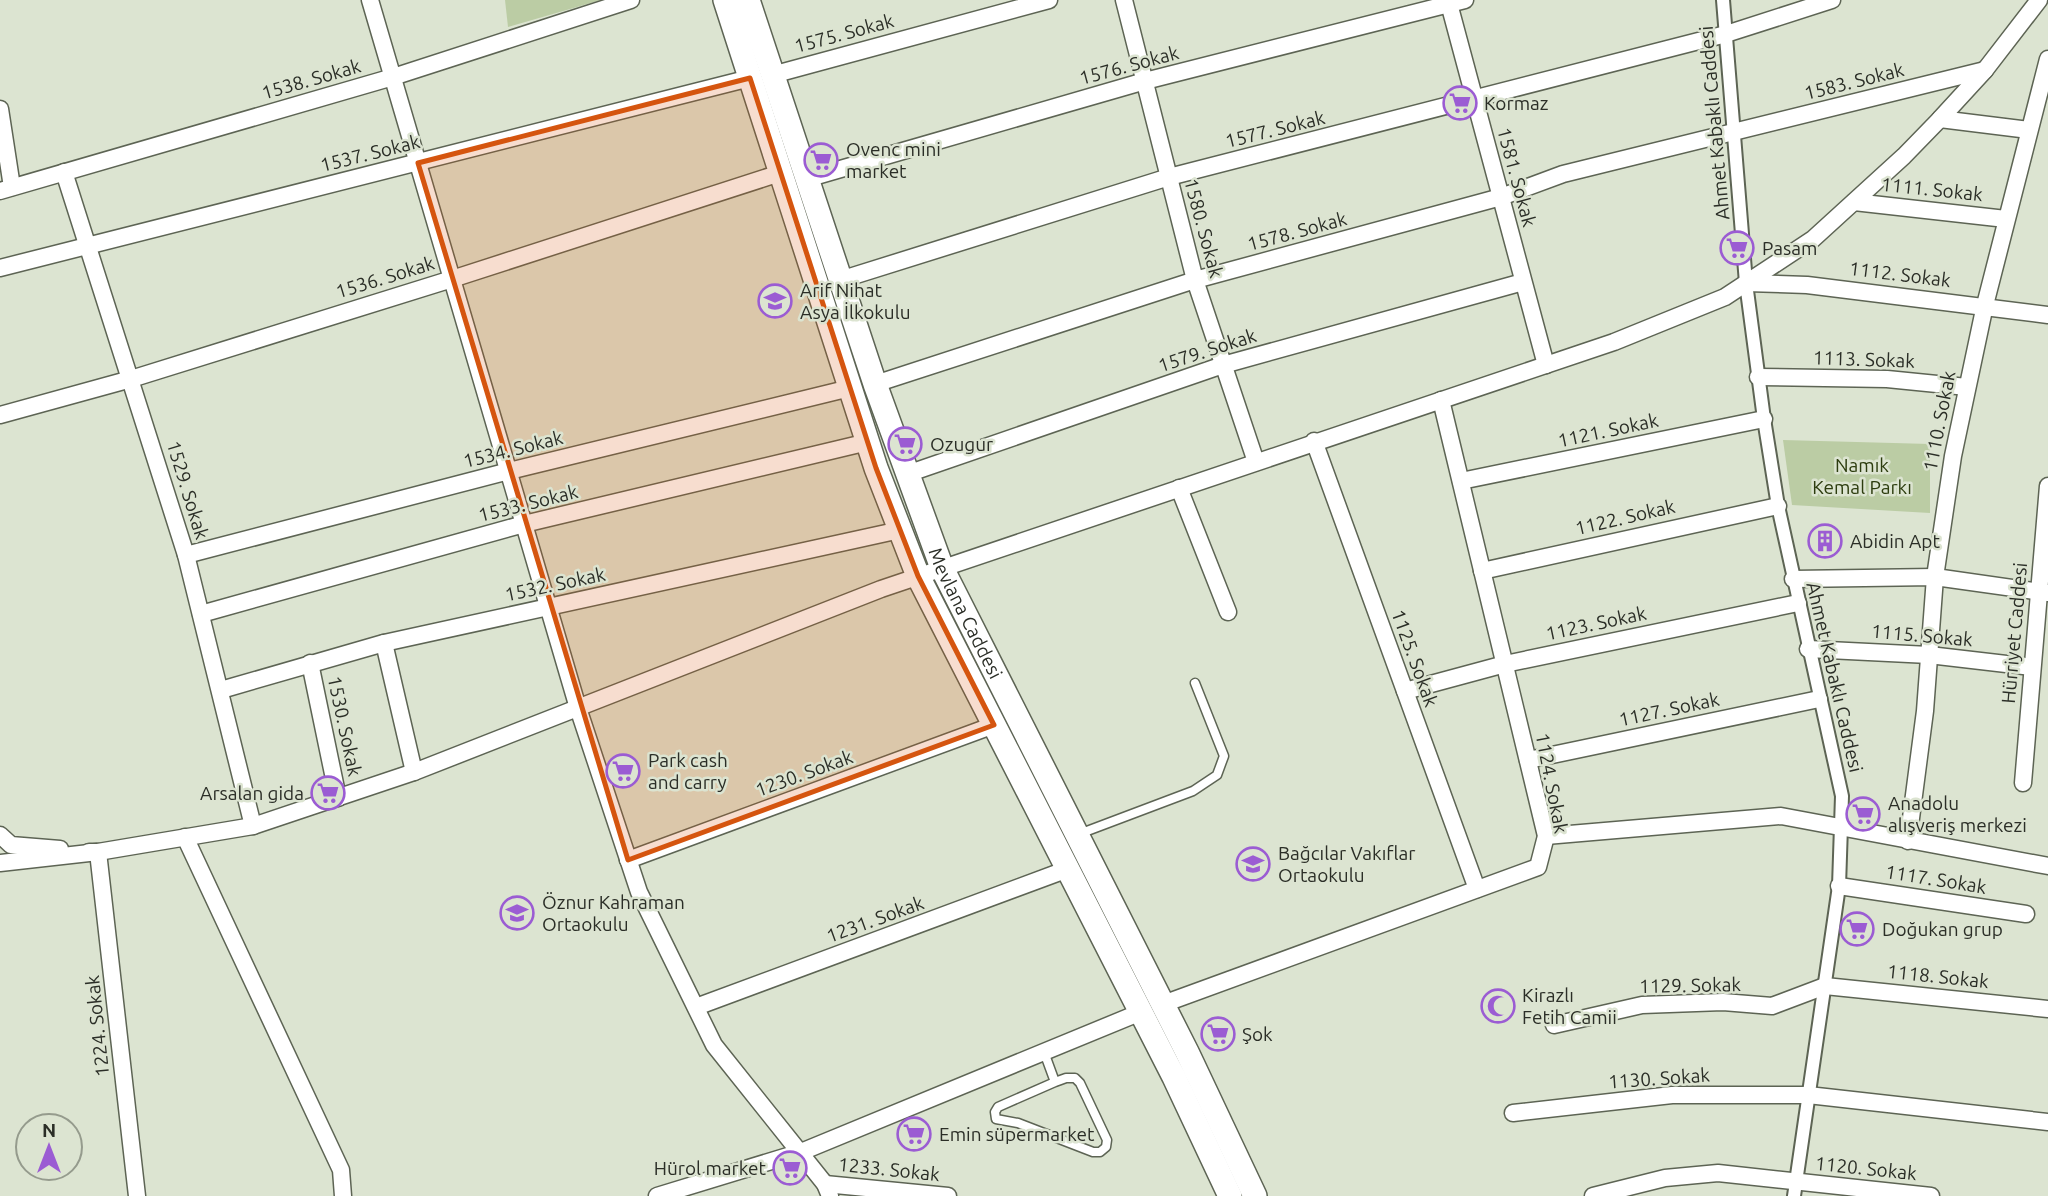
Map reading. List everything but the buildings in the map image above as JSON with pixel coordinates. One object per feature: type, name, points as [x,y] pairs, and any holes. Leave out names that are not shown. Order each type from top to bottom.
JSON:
[{"type":"main road","name":"Mevlana Caddesi","points":[[725,0],[806,179],[875,384],[942,568],[1163,1004],[1255,1196]]},
{"type":"main road","name":"Mevlana Caddesi","points":[[748,0],[780,173],[868,442],[918,576],[1141,1012],[1230,1196]]},
{"type":"street","points":[[370,0],[578,708],[639,892],[714,1045],[801,1152],[828,1190]]},
{"type":"street","name":"1538. Sokak","points":[[6,189],[393,77],[631,0]]},
{"type":"street","name":"1575. Sokak","points":[[761,76],[1049,0]]},
{"type":"street","name":"1580. Sokak","points":[[1124,0],[1195,280],[1256,462]]},
{"type":"street","name":"Ahmet Kabaklı Caddesi","points":[[1723,0],[1746,283],[1764,419],[1793,579],[1842,796],[1839,886],[1795,1189]]},
{"type":"street","name":"1577. Sokak","points":[[840,280],[1169,177],[1726,33],[1832,0]]},
{"type":"street","points":[[0,863],[98,852],[253,826],[414,772],[918,576],[1546,365],[1639,332],[1725,297],[1813,239],[1904,156],[1985,71],[2039,0]]},
{"type":"street","name":"1576. Sokak","points":[[806,179],[1145,81],[1454,1]]},
{"type":"street","name":"1581. Sokak","points":[[1454,1],[1475,99],[1546,365]]},
{"type":"street","name":"1110. Sokak","points":[[1908,841],[1925,710],[1935,577],[1953,456],[1985,306],[2048,59]]},
{"type":"street","name":"1583. Sokak","points":[[1734,132],[1985,71]]},
{"type":"street","name":"1537. Sokak","points":[[0,268],[761,76]]},
{"type":"street","points":[[0,109],[6,189]]},
{"type":"street","points":[[1940,119],[2029,130]]},
{"type":"street","name":"1578. Sokak","points":[[875,384],[1195,280],[1501,197],[1563,174],[1734,132]]},
{"type":"street","name":"1529. Sokak","points":[[64,172],[186,555],[253,826]]},
{"type":"street","name":"1536. Sokak","points":[[0,415],[131,379],[780,173]]},
{"type":"street","name":"1111. Sokak","points":[[1854,202],[2006,219]]},
{"type":"street","name":"1579. Sokak","points":[[907,474],[1223,365],[1523,282]]},
{"type":"street","name":"1112. Sokak","points":[[1746,283],[1807,285],[2048,315]]},
{"type":"street","name":"1113. Sokak","points":[[1758,377],[1887,379],[1967,387]]},
{"type":"street","name":"1534. Sokak","points":[[186,555],[509,471],[850,388]]},
{"type":"street","name":"1124. Sokak","points":[[1163,1004],[1538,867],[1546,836],[1441,400]]},
{"type":"street","name":"1121. Sokak","points":[[1461,481],[1764,419]]},
{"type":"street","name":"1125. Sokak","points":[[1314,441],[1477,889]]},
{"type":"street","name":"1533. Sokak","points":[[201,614],[524,524],[868,442]]},
{"type":"street","name":"Hürriyet Caddesi","points":[[2023,783],[2032,667],[2043,592],[2048,486]]},
{"type":"street","points":[[1179,488],[1228,612]]},
{"type":"street","name":"1122. Sokak","points":[[1482,571],[1778,506]]},
{"type":"street","name":"1532. Sokak","points":[[221,690],[384,643],[900,530]]},
{"type":"street","points":[[1793,579],[1935,577],[2043,592]]},
{"type":"street","name":"1123. Sokak","points":[[1405,691],[1505,664],[1798,603]]},
{"type":"street","points":[[384,643],[414,772]]},
{"type":"street","name":"1115. Sokak","points":[[1808,649],[1929,655],[2032,667]]},
{"type":"street","name":"1530. Sokak","points":[[310,663],[338,797]]},
{"type":"street","name":"1127. Sokak","points":[[1528,760],[1819,699]]},
{"type":"street","name":"1230. Sokak","points":[[628,860],[994,725]]},
{"type":"street","points":[[1546,836],[1781,816],[2048,866]]},
{"type":"street","points":[[0,835],[10,845],[98,852]]},
{"type":"street","points":[[185,837],[341,1170],[343,1196]]},
{"type":"street","name":"1224. Sokak","points":[[98,852],[137,1196]]},
{"type":"street","name":"1231. Sokak","points":[[696,1007],[1068,869]]},
{"type":"street","name":"1117. Sokak","points":[[1839,886],[2026,914]]},
{"type":"street","name":"1118. Sokak","points":[[1825,986],[2048,1009]]},
{"type":"street","name":"1129. Sokak","points":[[1554,1025],[1642,1004],[1723,1002],[1772,1006],[1825,986]]},
{"type":"street","points":[[657,1196],[801,1152],[1141,1012]]},
{"type":"street","name":"1130. Sokak","points":[[1513,1113],[1672,1095],[1808,1095],[2048,1122]]},
{"type":"street","name":"1120. Sokak","points":[[1593,1196],[1665,1178],[1718,1173],[1795,1189],[1931,1196]]},
{"type":"street","name":"1233. Sokak","points":[[828,1190],[948,1196]]},
{"type":"lane","points":[[1077,835],[1193,791],[1217,775],[1224,756],[1195,684]]},
{"type":"lane","points":[[1044,1052],[1055,1082]]},
{"type":"lane","points":[[1075,1078],[1080,1083],[1107,1140],[1106,1147],[1100,1152],[1093,1152],[1018,1123],[996,1119],[995,1112],[998,1107],[1055,1082],[1075,1078]]},
{"type":"highlighted area","points":[[750,78],[876,468],[918,576],[994,725],[628,860],[418,163]]},
{"type":"green space","points":[[505,0],[601,0],[508,27]]},
{"type":"green space","name":"Namık Kemal Parkı","points":[[1783,440],[1930,444],[1930,513],[1792,505]]},
{"type":"place","name":"Kormaz","points":[[1460,103]]},
{"type":"place","name":"Ovenc mini market","points":[[821,160]]},
{"type":"place","name":"Pasam","points":[[1737,248]]},
{"type":"place","name":"Arif Nihat Asya İlkokulu","points":[[775,301]]},
{"type":"place","name":"Ozugur","points":[[905,444]]},
{"type":"place","name":"Abidin Apt","points":[[1825,541]]},
{"type":"place","name":"Park cash and carry","points":[[623,771]]},
{"type":"place","name":"Arsalan gida","points":[[328,793]]},
{"type":"place","name":"Anadolu alışveriş merkezi","points":[[1863,814]]},
{"type":"place","name":"Bağcılar Vakıflar Ortaokulu","points":[[1253,864]]},
{"type":"place","name":"Öznur Kahraman Ortaokulu","points":[[517,913]]},
{"type":"place","name":"Doğukan grup","points":[[1857,929]]},
{"type":"place","name":"Kirazlı Fetih Camii","points":[[1498,1006]]},
{"type":"place","name":"Şok","points":[[1218,1034]]},
{"type":"place","name":"Emin süpermarket","points":[[914,1134]]},
{"type":"place","name":"Hürol market","points":[[790,1168]]}]
